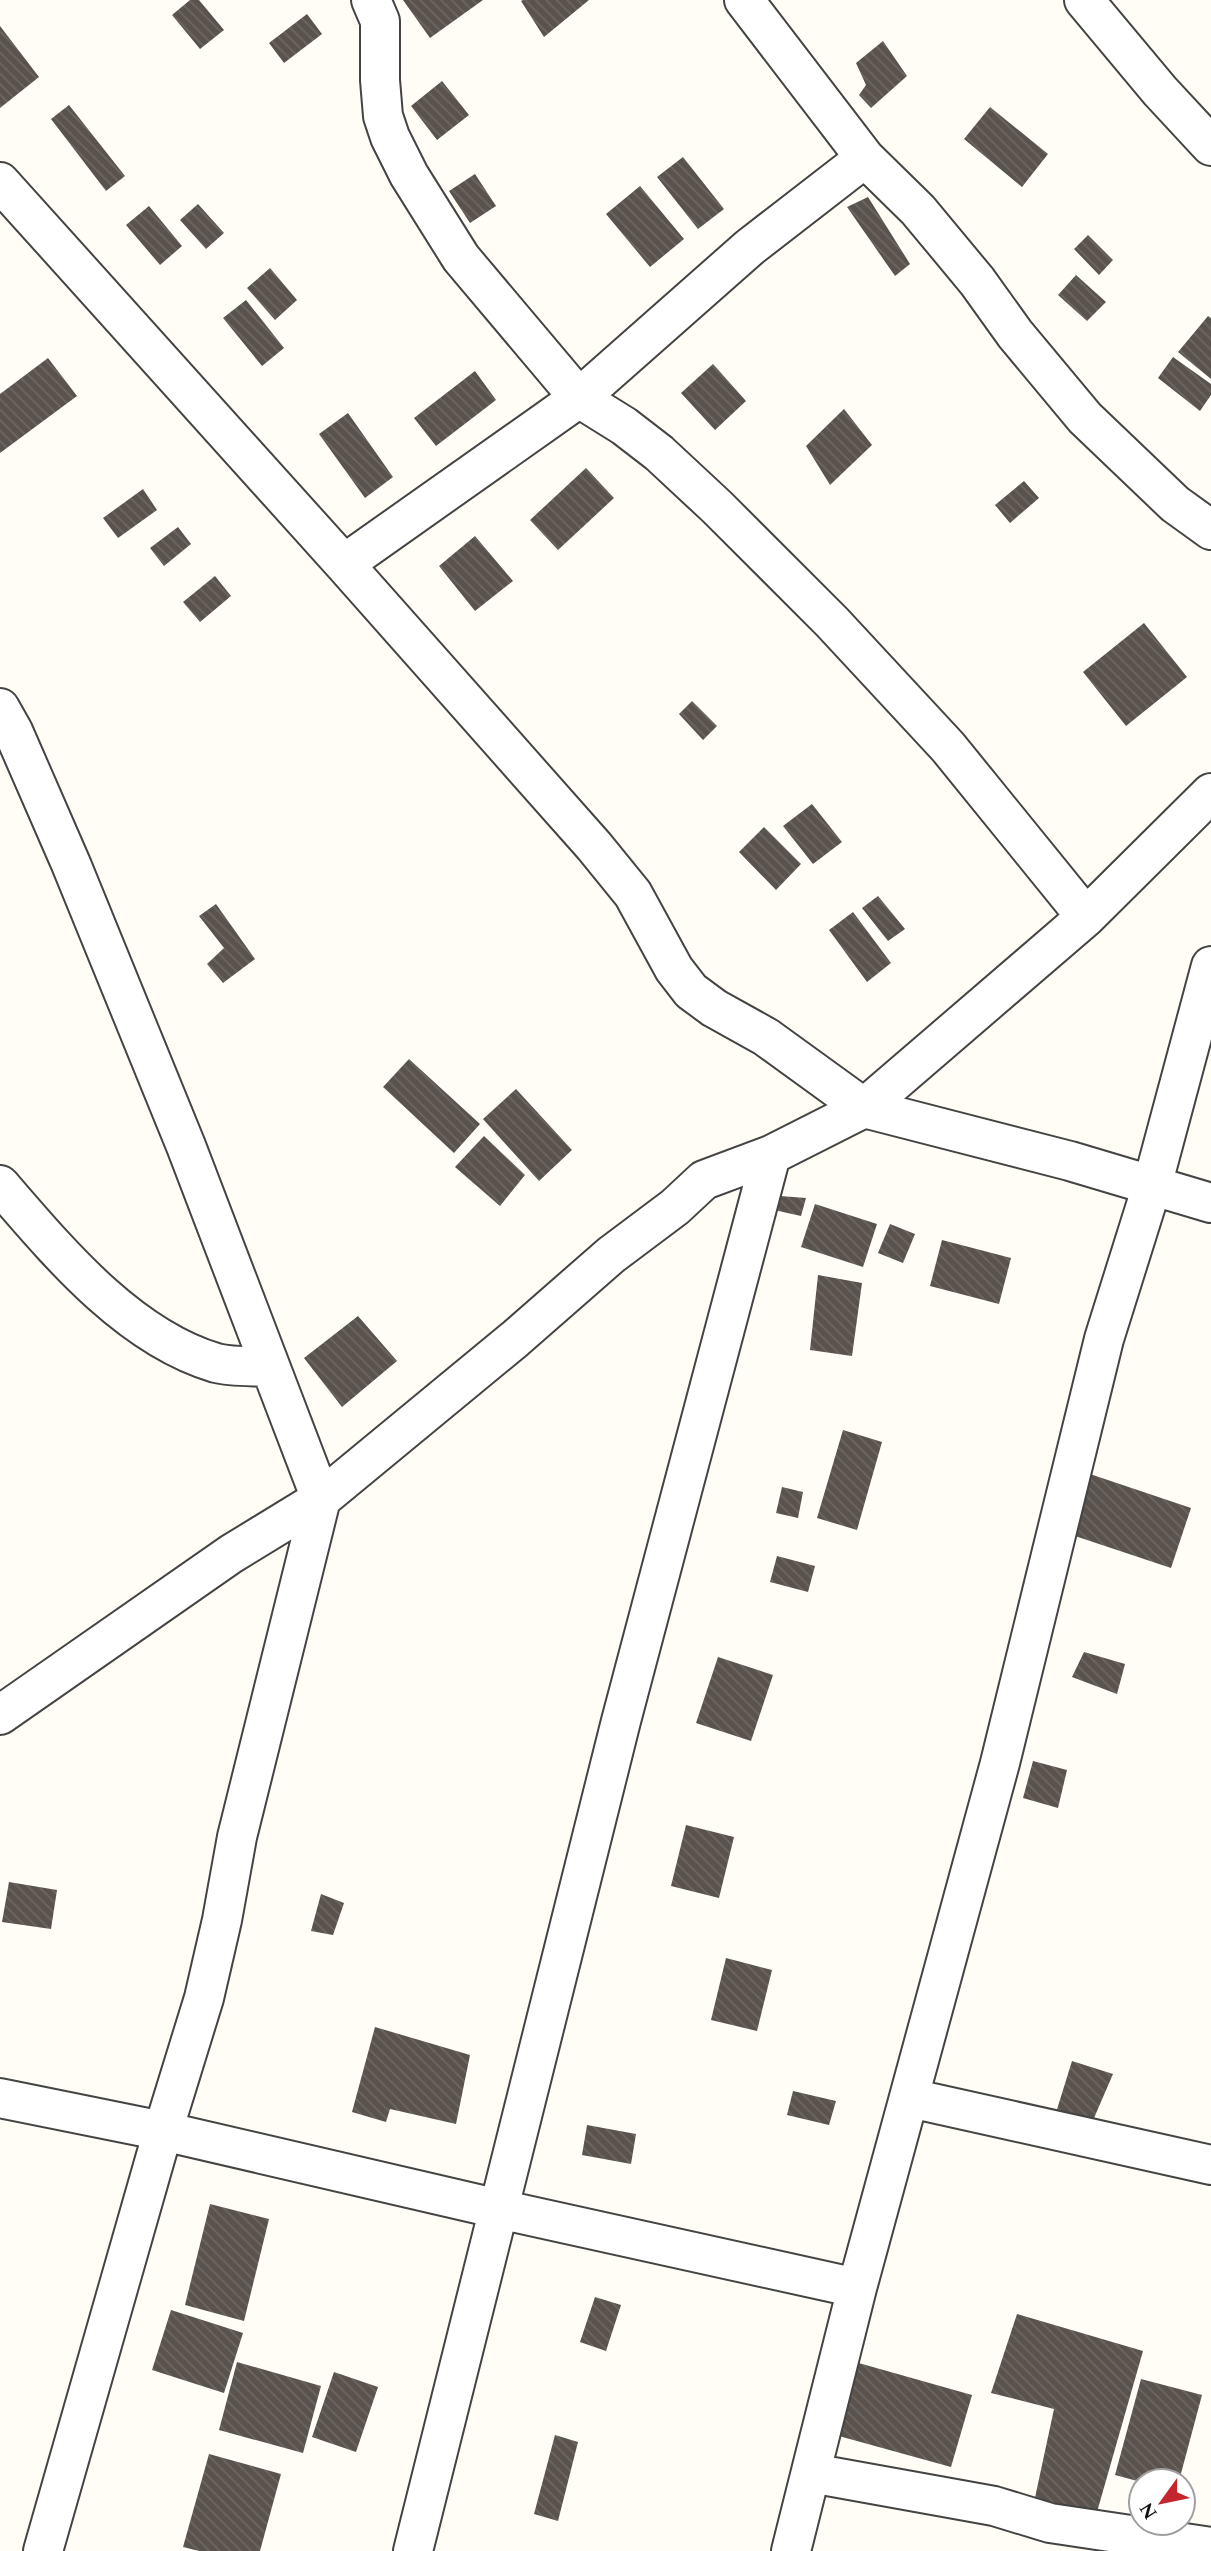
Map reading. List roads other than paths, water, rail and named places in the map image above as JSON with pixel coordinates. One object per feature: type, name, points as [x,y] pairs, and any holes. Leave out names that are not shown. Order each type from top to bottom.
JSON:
[{"type":"street","points":[[370,0],[380,21],[383,116],[390,137],[409,175],[461,258],[579,398],[624,426],[659,453],[832,622],[948,747],[1086,916]]},
{"type":"street","points":[[744,0],[865,159],[918,210],[1085,418],[1175,504],[1211,530]]},
{"type":"street","points":[[1084,0],[1160,91],[1211,146]]},
{"type":"street","points":[[344,564],[579,398],[750,247],[865,159]]},
{"type":"street","points":[[0,182],[344,564],[625,885],[674,969],[691,991],[714,1008],[766,1037],[864,1108],[1070,1161],[1211,1203]]},
{"type":"street","points":[[0,708],[71,864],[186,1146],[321,1499],[237,1838],[204,1998],[163,2131],[44,2551]]},
{"type":"street","points":[[0,1715],[231,1555],[321,1499],[486,1364],[611,1255],[675,1207],[704,1180],[771,1155],[864,1108],[1086,916],[1211,793]]},
{"type":"street","points":[[791,2551],[857,2288],[1000,1763],[1104,1339],[1152,1186],[1211,965]]},
{"type":"street","points":[[413,2551],[621,1721],[771,1155]]},
{"type":"street","points":[[0,1185],[49,1242],[107,1300],[173,1346],[218,1364],[269,1367]]},
{"type":"street","points":[[0,2098],[163,2131],[857,2288]]},
{"type":"street","points":[[910,2098],[1211,2165]]},
{"type":"street","points":[[811,2473],[994,2506],[1050,2523],[1211,2547]]}]
